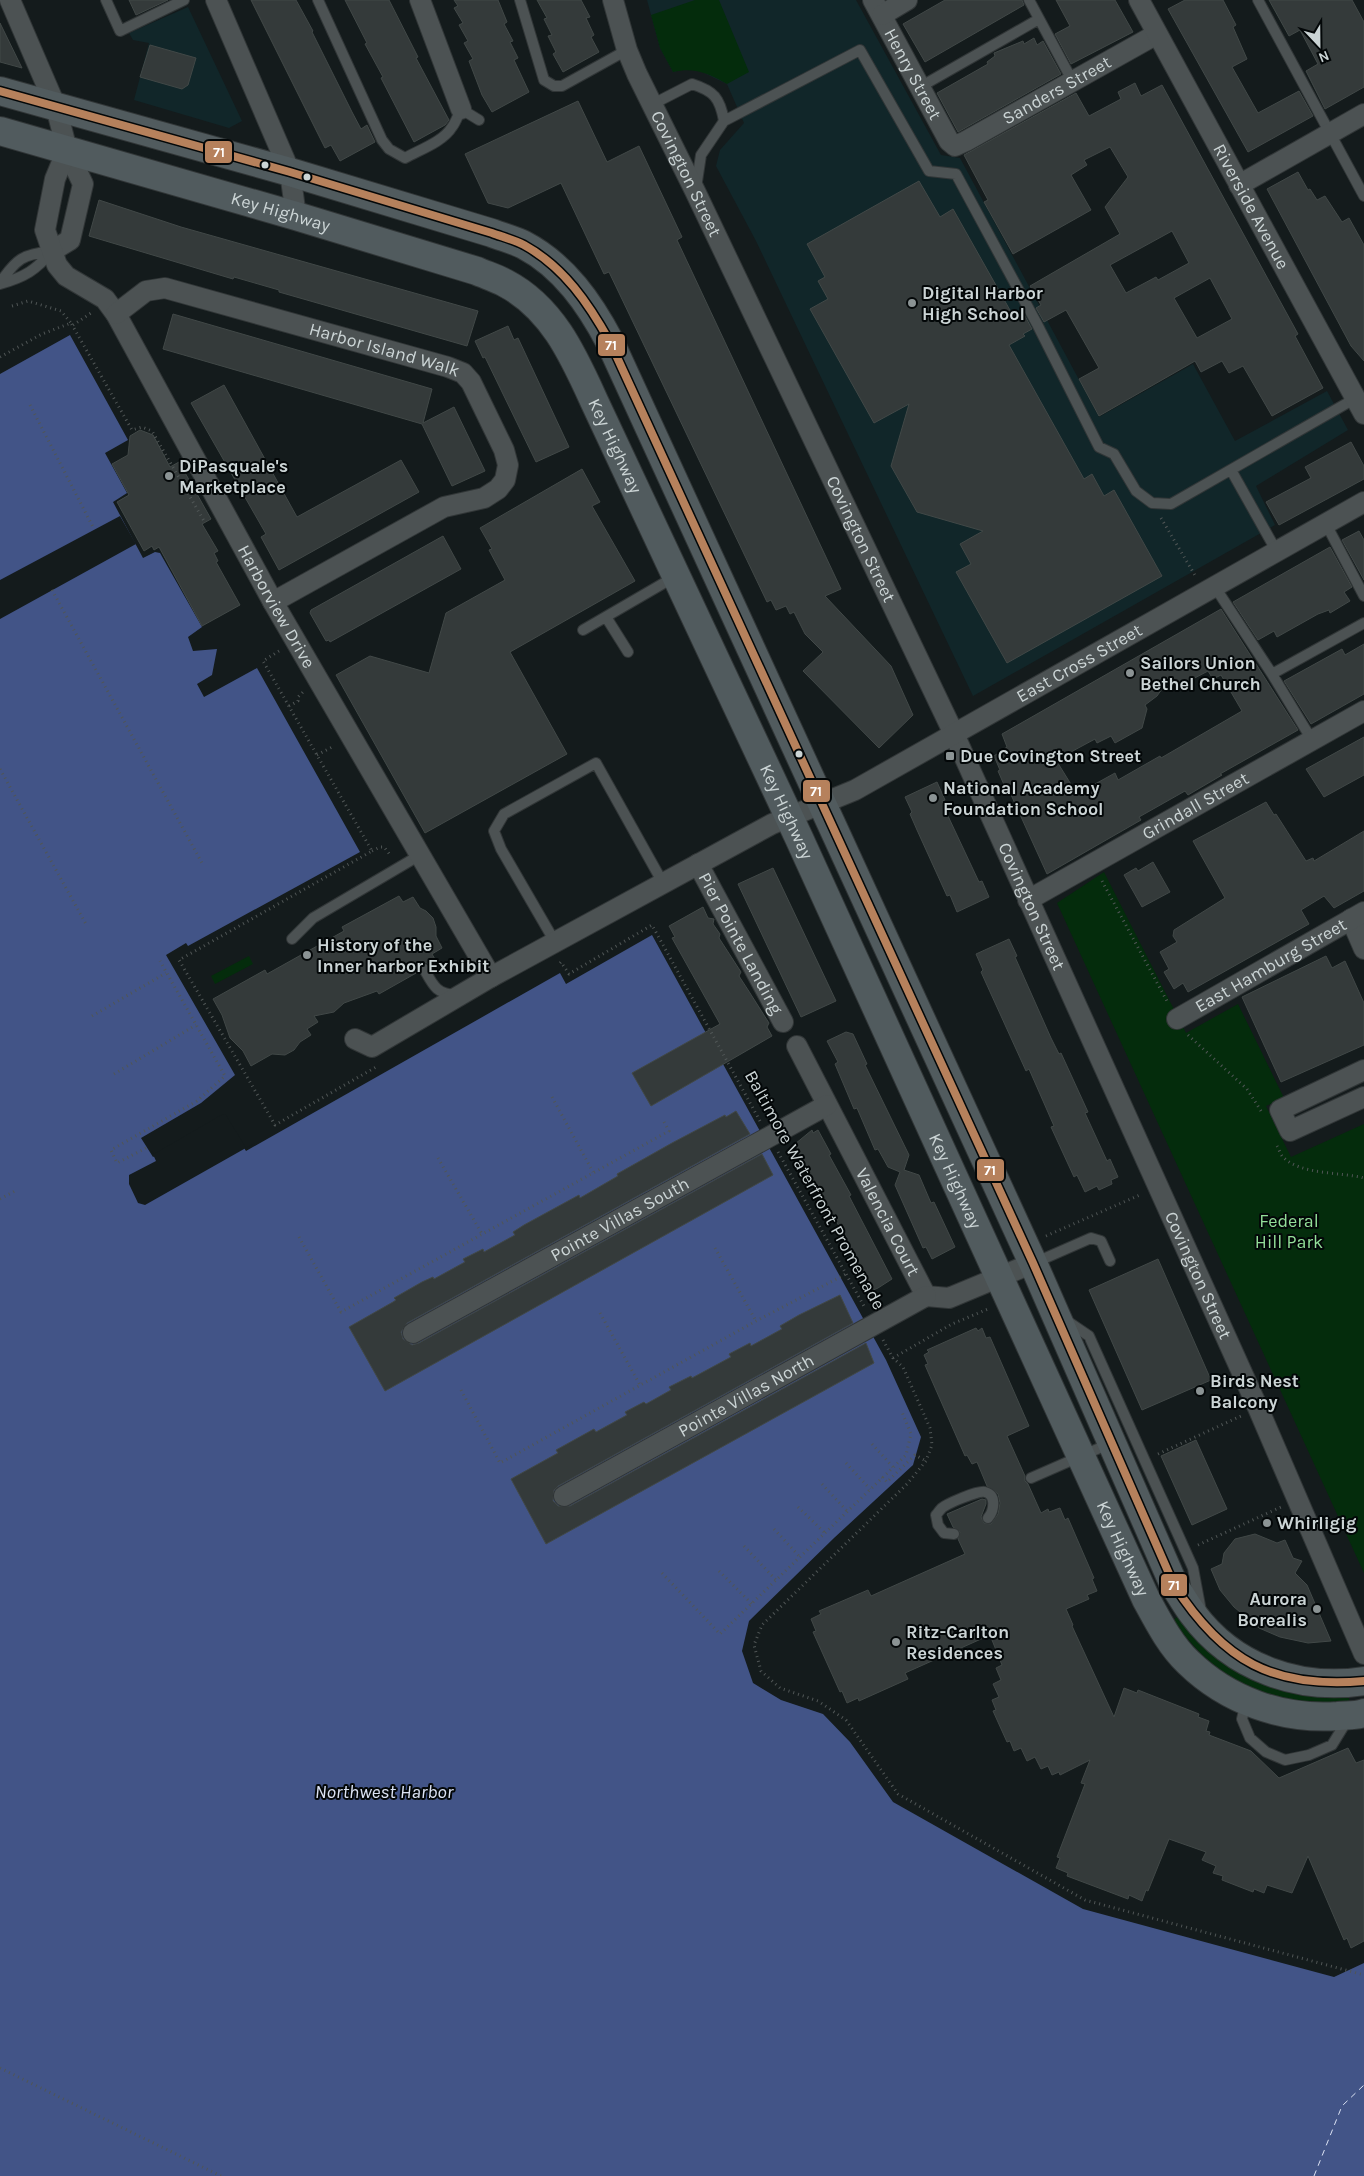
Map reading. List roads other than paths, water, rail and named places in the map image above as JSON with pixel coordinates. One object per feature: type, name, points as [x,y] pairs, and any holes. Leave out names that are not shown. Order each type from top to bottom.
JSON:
[{"type":"main road","name":"Key Highway","points":[[0,91],[290,172],[492,233],[524,246],[552,265],[574,286],[595,314],[610,342],[1033,1263],[1174,1585],[1193,1614],[1204,1626],[1235,1654],[1260,1669],[1292,1680],[1316,1683],[1364,1681]]},
{"type":"main road","name":"Key Highway","points":[[0,131],[296,216],[477,271],[505,283],[526,296],[561,334],[575,359],[789,817],[1001,1277],[1146,1599],[1165,1634],[1194,1667],[1215,1684],[1246,1701],[1294,1715],[1314,1718],[1357,1714]]},
{"type":"street","points":[[10,0],[56,107],[67,150],[83,184],[70,240],[52,250]]},
{"type":"street","points":[[216,0],[290,172],[296,216]]},
{"type":"street","points":[[420,0],[461,109]]},
{"type":"street","name":"Covington Street","points":[[613,0],[627,50],[954,734],[1258,1408],[1296,1500],[1364,1654]]},
{"type":"street","points":[[878,8],[907,0]]},
{"type":"street","name":"Riverside Avenue","points":[[1139,0],[1360,406]]},
{"type":"street","name":"Henry Street","points":[[878,8],[949,141],[955,146]]},
{"type":"street","name":"Sanders Street","points":[[955,146],[1157,34]]},
{"type":"street","points":[[1239,185],[1364,114]]},
{"type":"street","name":"Harborview Drive","points":[[67,150],[56,179],[45,230],[56,265],[66,276],[105,299],[116,314],[273,602],[491,977]]},
{"type":"street","name":"Harbor Island Walk","points":[[116,314],[146,291],[165,288],[448,367],[463,373],[471,382],[504,450],[508,465],[505,480],[498,489],[484,498],[444,507],[273,602]]},
{"type":"street","name":"East Cross Street","points":[[355,1039],[372,1047],[491,977],[772,824],[855,790],[1364,502]]},
{"type":"street","name":"Grindall Street","points":[[1028,900],[1364,711]]},
{"type":"street","name":"Pier Pointe Landing","points":[[698,864],[783,1022]]},
{"type":"street","points":[[1357,915],[1364,949]]},
{"type":"street","name":"East Hamburg Street","points":[[1176,1019],[1357,915]]},
{"type":"street","name":"Valencia Court","points":[[797,1046],[926,1296],[949,1298],[1033,1263]]},
{"type":"street","points":[[1364,1070],[1280,1110],[1290,1132],[1364,1097]]},
{"type":"street","name":"Pointe Villas South","points":[[413,1333],[827,1105]]},
{"type":"street","name":"Pointe Villas North","points":[[564,1496],[926,1296]]},
{"type":"lane","points":[[106,0],[120,31],[184,0]]},
{"type":"lane","points":[[318,0],[382,140],[389,149],[405,158],[442,137],[452,128],[461,109],[479,120]]},
{"type":"lane","points":[[520,0],[544,80],[554,86],[562,86],[627,50]]},
{"type":"lane","points":[[1029,0],[1072,80]]},
{"type":"lane","points":[[1258,0],[1364,196]]},
{"type":"lane","points":[[920,87],[1039,19]]},
{"type":"lane","points":[[695,191],[701,155],[724,121],[860,50],[929,171],[956,174],[1037,324],[1099,447],[1114,454],[1136,491],[1152,503],[1171,504],[1231,470],[1360,406]]},
{"type":"lane","points":[[652,105],[692,84],[707,89],[721,104],[724,121]]},
{"type":"lane","points":[[0,283],[11,267],[31,253],[52,250]]},
{"type":"lane","points":[[0,283],[20,279],[40,266],[52,250]]},
{"type":"lane","points":[[1231,470],[1277,552]]},
{"type":"lane","points":[[1326,524],[1364,596]]},
{"type":"lane","points":[[583,630],[677,576]]},
{"type":"lane","points":[[1210,589],[1272,674],[1312,740]]},
{"type":"lane","points":[[606,617],[628,652]]},
{"type":"lane","points":[[1272,674],[1364,623]]},
{"type":"lane","points":[[555,942],[501,849],[494,831],[504,814],[596,763],[663,883]]},
{"type":"lane","points":[[292,939],[314,918],[420,855]]},
{"type":"lane","points":[[424,968],[433,986],[444,994],[460,995]]},
{"type":"lane","points":[[1033,1263],[1092,1238],[1101,1241],[1110,1262]]},
{"type":"lane","points":[[1055,1313],[1090,1336],[1194,1568],[1204,1626]]},
{"type":"lane","points":[[1031,1478],[1112,1443]]},
{"type":"lane","points":[[954,1534],[944,1533],[938,1525],[936,1516],[941,1508],[984,1491],[990,1495],[994,1504],[993,1512],[988,1518]]},
{"type":"lane","points":[[1246,1701],[1242,1719],[1250,1738],[1266,1752],[1285,1760],[1309,1755],[1332,1745],[1357,1714]]},
{"type":"water","name":"Northwest Harbor","points":[[70,335],[128,440],[105,453],[127,493],[113,502],[143,558],[155,552],[160,553],[202,627],[188,637],[193,651],[217,649],[212,675],[197,684],[204,697],[257,668],[360,852],[188,946],[186,943],[166,955],[235,1075],[201,1103],[141,1138],[153,1157],[224,1116],[246,1151],[560,973],[566,984],[652,935],[886,1360],[921,1437],[913,1465],[834,1538],[749,1621],[742,1651],[753,1683],[781,1700],[823,1714],[850,1742],[893,1802],[1083,1909],[1334,1977],[1364,1963],[1364,2176],[0,2176],[0,374]]},
{"type":"place","name":"Digital Harbor High School","points":[[912,303]]},
{"type":"place","name":"DiPasquale's Marketplace","points":[[169,476]]},
{"type":"place","name":"Sailors Union Bethel Church","points":[[1130,673]]},
{"type":"place","name":"Due Covington Street","points":[[950,756]]},
{"type":"place","name":"National Academy Foundation School","points":[[933,798]]},
{"type":"place","name":"History of the Inner harbor Exhibit","points":[[307,955]]},
{"type":"place","name":"Birds Nest Balcony","points":[[1200,1391]]},
{"type":"place","name":"Whirligig","points":[[1267,1523]]},
{"type":"place","name":"Aurora Borealis","points":[[1317,1609]]},
{"type":"place","name":"Ritz-Carlton Residences","points":[[896,1642]]},
{"type":"park label","name":"Federal Hill Park","points":[[1289,1231]]}]
